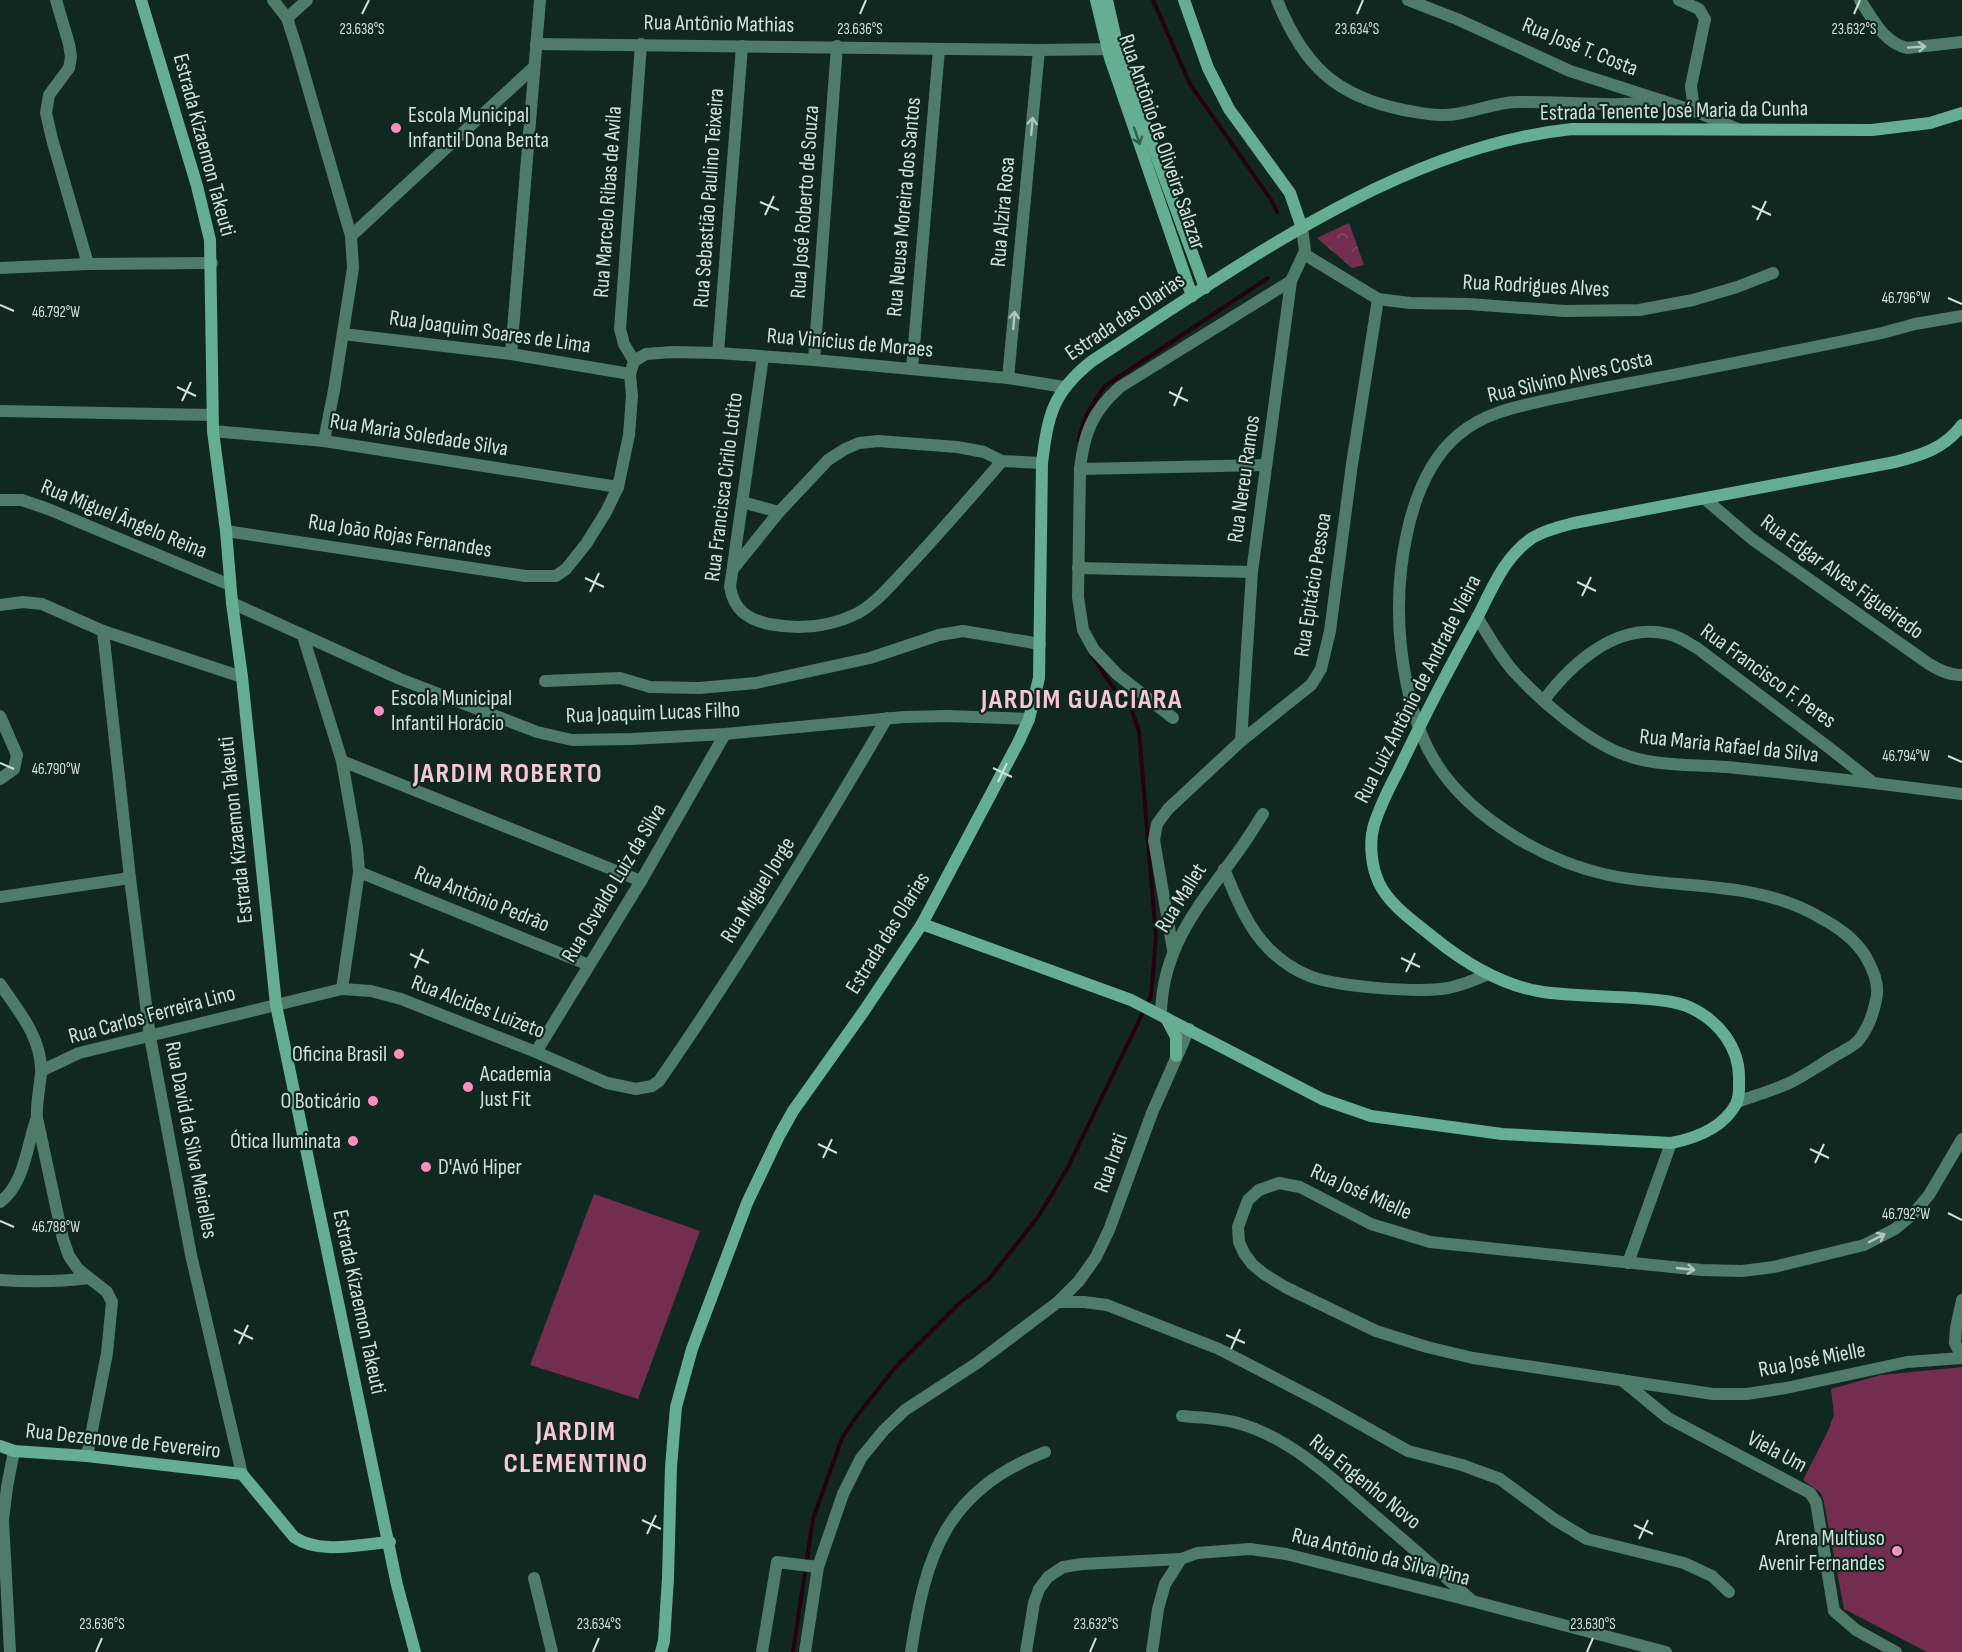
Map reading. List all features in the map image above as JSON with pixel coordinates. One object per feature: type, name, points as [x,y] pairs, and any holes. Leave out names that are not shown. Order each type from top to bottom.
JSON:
[{"type":"main road","name":"Estrada Kizaemon Takeuti","points":[[141,0],[208,225],[212,263],[213,431],[226,531],[276,1005],[390,1542],[397,1585],[415,1652]]},
{"type":"main road","name":"Rua Antônio de Oliveira Salazar","points":[[1096,0],[1192,296]]},
{"type":"main road","name":"Rua Antônio de Oliveira Salazar","points":[[1107,0],[1113,49],[1205,288]]},
{"type":"main road","points":[[1184,0],[1208,68],[1229,109],[1290,193],[1302,228]]},
{"type":"main road","name":"Estrada Tenente José Maria da Cunha","points":[[1205,288],[1302,228],[1388,183],[1448,159],[1522,136],[1572,129],[1872,129],[1930,123],[1962,113]]},
{"type":"main road","name":"Estrada das Olarias","points":[[661,1652],[664,1641],[668,1578],[675,1414],[681,1382],[747,1203],[793,1111],[922,924],[1029,719],[1039,678],[1042,463],[1053,408],[1064,387],[1092,361],[1205,288]]},
{"type":"main road","name":"Rua Luiz Antônio de Andrade Vieira","points":[[1737,1102],[1740,1068],[1734,1048],[1721,1030],[1707,1017],[1689,1007],[1669,1001],[1542,992],[1488,974],[1438,941],[1387,896],[1374,871],[1371,852],[1374,827],[1419,726],[1496,579],[1511,557],[1533,538],[1548,530],[1895,462],[1927,453],[1955,435],[1962,425]]},
{"type":"main road","points":[[922,924],[1131,1000],[1322,1099],[1371,1116],[1502,1134],[1671,1143],[1690,1140],[1705,1134],[1728,1115],[1737,1102]]},
{"type":"main road","points":[[1161,1014],[1176,1037],[1176,1056]]},
{"type":"main road","points":[[1183,1042],[1202,1036]]},
{"type":"main road","name":"Rua Dezenove de Fevereiro","points":[[0,1446],[14,1451],[87,1456],[242,1474]]},
{"type":"main road","name":"Rua David da Silva Meirelles","points":[[242,1474],[294,1537],[302,1542],[332,1547],[390,1542]]},
{"type":"street","points":[[56,0],[71,57],[69,68],[49,95],[46,112],[88,264]]},
{"type":"street","points":[[273,0],[287,18],[351,236],[353,268],[324,441]]},
{"type":"street","points":[[287,18],[307,0]]},
{"type":"street","points":[[511,354],[540,0]]},
{"type":"street","points":[[1277,0],[1301,48],[1317,68],[1352,94],[1388,106],[1440,115],[1516,102],[1616,105],[1662,101]]},
{"type":"street","name":"Rua José T. Costa","points":[[1408,0],[1486,32],[1570,71],[1694,111],[1738,129]]},
{"type":"street","points":[[1422,6],[1437,0]]},
{"type":"street","points":[[1679,0],[1699,9],[1705,19],[1692,78],[1694,111]]},
{"type":"street","points":[[1860,0],[1886,38],[1899,46],[1907,48],[1962,42]]},
{"type":"street","name":"Rua Antônio Mathias","points":[[536,44],[1113,49]]},
{"type":"street","name":"Rua Marcelo Ribas de Avila","points":[[634,361],[624,345],[620,330],[641,44]]},
{"type":"street","name":"Rua Sebastião Paulino Teixeira","points":[[718,353],[742,46]]},
{"type":"street","name":"Rua José Roberto de Souza","points":[[814,360],[837,46]]},
{"type":"street","name":"Rua Neusa Moreira dos Santos","points":[[912,369],[939,49]]},
{"type":"street","name":"Rua Alzira Rosa","points":[[1008,378],[1039,50]]},
{"type":"street","points":[[351,236],[534,67]]},
{"type":"street","points":[[1302,228],[1306,245],[1304,254]]},
{"type":"street","name":"Rua Nereu Ramos","points":[[1241,741],[1252,572],[1291,281],[1304,254]]},
{"type":"street","name":"Rua Rodrigues Alves","points":[[1304,254],[1378,299],[1410,303],[1468,304],[1565,311],[1639,310],[1693,300],[1773,273]]},
{"type":"street","points":[[0,268],[88,264],[212,263]]},
{"type":"street","points":[[1173,718],[1118,675],[1094,650],[1083,630],[1079,614],[1078,568],[1082,450],[1094,415],[1113,394],[1128,382],[1291,281]]},
{"type":"street","name":"Rua Epitácio Pessoa","points":[[1173,950],[1154,840],[1157,824],[1168,809],[1241,741],[1311,685],[1321,669],[1330,631],[1352,464],[1378,299]]},
{"type":"street","name":"Rua Silvino Alves Costa","points":[[1737,1102],[1790,1083],[1856,1043],[1869,1025],[1878,994],[1874,972],[1859,947],[1839,928],[1814,913],[1779,898],[1737,889],[1610,875],[1577,867],[1537,849],[1494,822],[1455,789],[1424,744],[1404,674],[1399,587],[1404,542],[1420,491],[1438,455],[1470,425],[1504,409],[1962,316]]},
{"type":"street","name":"Rua Joaquim Soares de Lima","points":[[343,334],[511,354],[630,374]]},
{"type":"street","name":"Rua Vinícius de Moraes","points":[[634,361],[646,354],[718,353],[1008,378],[1064,387]]},
{"type":"street","name":"Rua Francisca Cirilo Lotito","points":[[763,357],[730,587],[735,606],[747,616],[787,627],[815,627],[837,622],[860,612],[880,596],[934,539],[1002,461]]},
{"type":"street","points":[[618,487],[629,435],[632,396],[630,374],[634,361]]},
{"type":"street","points":[[0,411],[212,415]]},
{"type":"street","name":"Rua Maria Soledade Silva","points":[[213,431],[324,441],[618,487]]},
{"type":"street","points":[[732,570],[778,512],[828,460],[859,443],[878,441],[957,447],[984,452],[1002,461],[1042,463]]},
{"type":"street","points":[[1080,469],[1266,465]]},
{"type":"street","name":"Rua João Rojas Fernandes","points":[[226,531],[525,576],[556,576],[566,569],[586,544],[618,487]]},
{"type":"street","name":"Rua Edgar Alves Figueiredo","points":[[1706,498],[1752,539],[1929,664],[1942,672],[1956,676],[1962,675]]},
{"type":"street","name":"Rua Miguel Ângelo Reina","points":[[0,500],[22,500],[48,509],[230,585]]},
{"type":"street","points":[[742,502],[778,512]]},
{"type":"street","points":[[1078,568],[1252,572]]},
{"type":"street","points":[[0,605],[23,602],[42,604],[103,631],[242,677]]},
{"type":"street","name":"Rua Joaquim Lucas Filho","points":[[232,603],[400,679],[537,732],[572,740],[725,734],[887,718],[947,716],[1029,719]]},
{"type":"street","name":"Rua Maria Rafael da Silva","points":[[1477,617],[1515,673],[1544,700],[1596,741],[1619,753],[1638,759],[1872,782],[1962,794]]},
{"type":"street","name":"Rua David da Silva Meirelles","points":[[103,631],[150,1037],[191,1254],[242,1474]]},
{"type":"street","points":[[545,681],[620,678],[650,687],[699,688],[756,683],[860,661],[939,635],[963,631],[1040,644]]},
{"type":"street","name":"Rua Francisco F. Peres","points":[[1544,700],[1559,679],[1596,649],[1637,633],[1667,634],[1678,637],[1697,648],[1872,782]]},
{"type":"street","points":[[303,636],[342,761],[359,872],[342,988]]},
{"type":"street","points":[[0,716],[17,755],[14,769],[0,779]]},
{"type":"street","name":"Rua Miguel Jorge","points":[[659,1081],[834,808],[887,718]]},
{"type":"street","name":"Rua Osvaldo Luiz da Silva","points":[[536,1052],[641,881],[725,734]]},
{"type":"street","points":[[342,761],[641,881]]},
{"type":"street","name":"Rua Mallet","points":[[1161,1014],[1162,992],[1173,950],[1204,897],[1263,814]]},
{"type":"street","points":[[1224,869],[1241,909],[1269,949],[1288,964],[1308,975],[1366,987],[1411,989],[1447,988],[1488,974]]},
{"type":"street","name":"Rua Antônio Pedrão","points":[[359,872],[589,965]]},
{"type":"street","points":[[0,897],[130,878]]},
{"type":"street","points":[[0,984],[33,1033],[39,1050],[41,1071],[36,1101],[37,1118],[63,1239],[74,1264],[99,1284],[110,1297],[112,1314],[107,1353],[87,1456]]},
{"type":"street","name":"Rua Alcides Luizeto","points":[[276,1005],[342,988],[371,991],[401,999],[615,1085],[636,1089],[652,1086],[659,1081]]},
{"type":"street","name":"Rua Carlos Ferreira Lino","points":[[41,1071],[79,1053],[276,1005]]},
{"type":"street","name":"Rua Irati","points":[[805,1652],[814,1567],[843,1494],[861,1458],[884,1430],[905,1410],[976,1363],[1058,1302],[1078,1281],[1096,1257],[1109,1230],[1152,1113],[1189,1029]]},
{"type":"street","points":[[0,1202],[9,1195],[18,1178],[37,1118]]},
{"type":"street","name":"Rua José Mielle","points":[[1962,1139],[1929,1195],[1913,1214],[1895,1229],[1864,1245],[1774,1267],[1742,1271],[1701,1270],[1430,1242],[1371,1224],[1300,1186],[1279,1183],[1259,1191],[1248,1200],[1238,1227],[1239,1242],[1252,1264],[1285,1287],[1376,1331],[1473,1358],[1713,1394],[1747,1394],[1786,1389],[1907,1362],[1962,1358]]},
{"type":"street","points":[[1628,1263],[1671,1143]]},
{"type":"street","points":[[0,1280],[33,1282],[89,1278]]},
{"type":"street","points":[[1962,1300],[1955,1343],[1962,1358]]},
{"type":"street","points":[[1058,1302],[1107,1305],[1219,1348],[1322,1402],[1408,1451],[1462,1465],[1500,1479],[1554,1519],[1587,1539],[1684,1563],[1712,1576],[1729,1592]]},
{"type":"street","name":"Viela Um","points":[[1621,1380],[1668,1418],[1810,1493],[1816,1502],[1834,1611],[1856,1630],[1896,1652]]},
{"type":"street","name":"Rua Engenho Novo","points":[[1182,1416],[1212,1418],[1241,1424],[1262,1432],[1290,1448],[1323,1470],[1472,1600]]},
{"type":"street","points":[[10,1652],[2,1520],[14,1451]]},
{"type":"street","points":[[911,1652],[926,1574],[940,1539],[963,1504],[986,1483],[1017,1463],[1045,1452]]},
{"type":"street","name":"Rua Antônio da Silva Pina","points":[[1026,1652],[1034,1603],[1039,1589],[1048,1577],[1063,1567],[1181,1559],[1197,1553],[1250,1549],[1286,1554],[1472,1600],[1666,1652]]},
{"type":"street","points":[[1152,1652],[1158,1609],[1165,1584],[1181,1559]]},
{"type":"street","points":[[762,1652],[783,1562],[814,1567]]},
{"type":"street","points":[[534,1578],[552,1652]]},
{"type":"green space","points":[[1349,223],[1364,265],[1352,268],[1317,238]]},
{"type":"green space","points":[[594,1194],[700,1231],[638,1399],[530,1365]]},
{"type":"green space","name":"Arena Multiuso Avenir Fernandes","points":[[1962,1367],[1962,1652],[1927,1652],[1844,1609],[1824,1502],[1821,1493],[1803,1480],[1834,1415],[1831,1389],[1881,1375]]},
{"type":"waterway","points":[[1153,0],[1190,84],[1272,201],[1277,212]]},
{"type":"waterway","points":[[1079,441],[1085,418],[1105,386],[1268,278]]},
{"type":"waterway","points":[[793,1652],[813,1519],[842,1438],[894,1369],[960,1303],[989,1279],[1038,1217],[1067,1169],[1151,996],[1156,937],[1139,731],[1130,705],[1112,686],[1090,653]]},
{"type":"place","name":"Escola Municipal Infantil Dona Benta","points":[[396,128]]},
{"type":"place","name":"Escola Municipal Infantil Horácio","points":[[379,711]]},
{"type":"place","name":"Oficina Brasil","points":[[399,1054]]},
{"type":"place","name":"Academia Just Fit","points":[[468,1087]]},
{"type":"place","name":"O Boticário","points":[[373,1101]]},
{"type":"place","name":"Ótica Iluminata","points":[[353,1141]]},
{"type":"place","name":"D'Avó Hiper","points":[[426,1167]]},
{"type":"place","name":"Arena Multiuso Avenir Fernandes","points":[[1897,1551]]},
{"type":"district","name":"JARDIM GUACIARA","points":[[1082,699]]},
{"type":"district","name":"JARDIM ROBERTO","points":[[508,773]]},
{"type":"district","name":"JARDIM CLEMENTINO","points":[[576,1447]]}]
